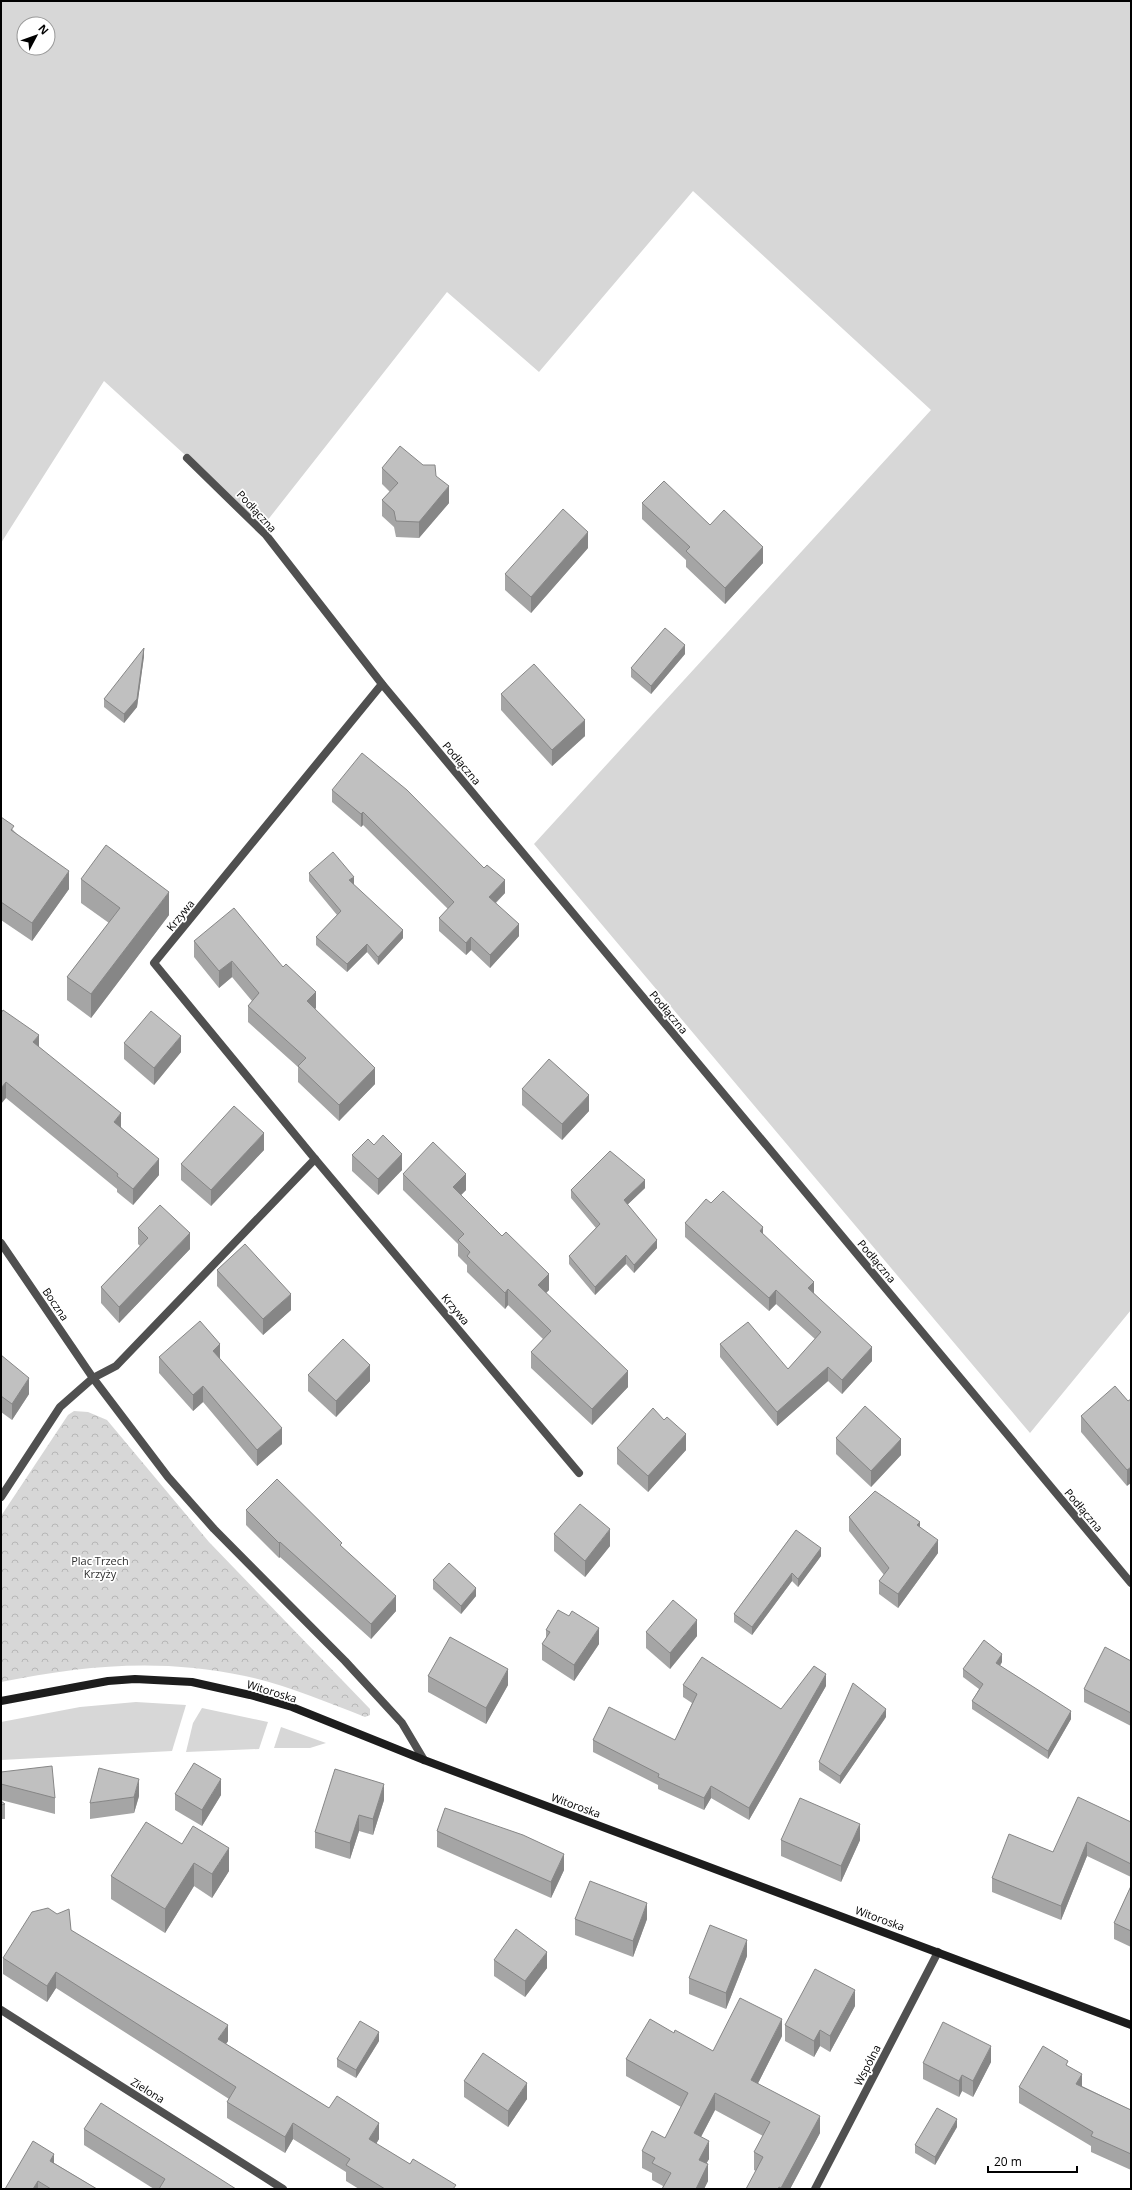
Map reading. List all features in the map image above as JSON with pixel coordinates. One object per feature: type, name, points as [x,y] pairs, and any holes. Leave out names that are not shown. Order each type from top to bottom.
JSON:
[{"type":"main road","name":"Witoroska","points":[[1,1701],[108,1681],[164,1680],[192,1682],[250,1695],[292,1707],[424,1760],[1131,2025]]},
{"type":"street","name":"Podłączna","points":[[187,458],[266,535],[382,684],[1131,1583]]},
{"type":"street","name":"Krzywa","points":[[382,684],[154,963],[315,1159],[580,1474]]},
{"type":"street","points":[[1,1497],[60,1407],[93,1378],[116,1366],[315,1159]]},
{"type":"street","name":"Boczna","points":[[1,1243],[93,1378]]},
{"type":"street","points":[[93,1378],[168,1477],[214,1529],[345,1662],[402,1723],[424,1760]]},
{"type":"street","name":"Wspólna","points":[[815,2189],[938,1952]]},
{"type":"street","name":"Zielona","points":[[1,2010],[283,2189]]},
{"type":"green space","points":[[1,1],[1131,1],[1131,1310],[1030,1433],[534,844],[931,410],[693,191],[539,372],[447,292],[263,526],[104,381],[1,543]]},
{"type":"green space","name":"Plac Trzech Krzyży","points":[[74,1411],[88,1412],[107,1420],[209,1542],[370,1709],[370,1715],[365,1717],[306,1694],[245,1676],[214,1670],[183,1667],[123,1666],[93,1668],[63,1671],[1,1682],[1,1516],[68,1415]]},
{"type":"green space","points":[[136,1702],[186,1705],[172,1751],[1,1760],[1,1722],[80,1707]]},
{"type":"green space","points":[[202,1708],[268,1722],[259,1749],[186,1752],[193,1723]]},
{"type":"green space","points":[[281,1727],[326,1743],[310,1748],[274,1748]]},
{"type":"building","points":[[400,446],[423,465],[435,465],[436,476],[449,486],[419,522],[396,521],[394,511],[382,500],[398,483],[382,468]]},
{"type":"building","points":[[664,481],[710,525],[724,510],[763,547],[725,588],[686,551],[690,547],[642,503]]},
{"type":"building","points":[[563,509],[588,532],[531,597],[505,574]]},
{"type":"building","points":[[665,628],[685,645],[651,686],[631,668]]},
{"type":"building","points":[[144,648],[137,699],[124,714],[104,699]]},
{"type":"building","points":[[534,664],[585,720],[552,750],[501,694]]},
{"type":"building","points":[[362,753],[407,790],[484,868],[487,865],[505,880],[489,897],[519,924],[490,955],[471,937],[466,943],[439,918],[454,902],[363,812],[361,814],[332,790]]},
{"type":"building","points":[[1,817],[14,826],[11,830],[69,871],[32,923],[1,902]]},
{"type":"building","points":[[106,845],[169,892],[91,994],[67,977],[120,908],[81,879]]},
{"type":"building","points":[[333,852],[354,877],[349,880],[403,930],[378,957],[367,944],[347,964],[316,937],[341,911],[309,873]]},
{"type":"building","points":[[234,908],[283,967],[286,964],[316,992],[307,1001],[375,1068],[339,1105],[298,1066],[306,1058],[248,1006],[259,993],[232,961],[219,971],[194,941]]},
{"type":"building","points":[[3,1010],[39,1035],[33,1042],[121,1113],[114,1122],[159,1159],[133,1189],[117,1176],[118,1174],[6,1082],[1,1088],[1,1013]]},
{"type":"building","points":[[151,1011],[181,1036],[154,1068],[124,1043]]},
{"type":"building","points":[[549,1059],[589,1095],[562,1124],[522,1089]]},
{"type":"building","points":[[234,1106],[264,1133],[211,1190],[181,1164]]},
{"type":"building","points":[[383,1135],[402,1154],[378,1179],[352,1155],[368,1139],[374,1145]]},
{"type":"building","points":[[433,1142],[466,1174],[453,1187],[502,1236],[506,1232],[549,1274],[538,1285],[628,1371],[592,1409],[531,1352],[551,1331],[508,1289],[505,1293],[467,1256],[470,1252],[458,1240],[464,1234],[403,1174]]},
{"type":"building","points":[[610,1151],[645,1180],[624,1200],[657,1240],[634,1265],[626,1255],[595,1287],[569,1256],[600,1224],[571,1190]]},
{"type":"building","points":[[723,1191],[763,1227],[760,1231],[814,1282],[808,1288],[872,1347],[842,1380],[828,1367],[777,1412],[720,1344],[748,1322],[788,1369],[821,1332],[776,1290],[769,1298],[685,1223],[706,1199],[711,1203]]},
{"type":"building","points":[[160,1205],[190,1233],[119,1307],[101,1287],[148,1238],[138,1228]]},
{"type":"building","points":[[245,1244],[291,1294],[263,1319],[217,1270]]},
{"type":"building","points":[[200,1321],[220,1344],[213,1351],[282,1428],[257,1450],[203,1386],[193,1395],[159,1357]]},
{"type":"building","points":[[343,1339],[370,1365],[336,1401],[308,1375]]},
{"type":"building","points":[[1,1355],[29,1378],[12,1404],[1,1396]]},
{"type":"building","points":[[1115,1386],[1128,1401],[1131,1399],[1131,1467],[1127,1470],[1081,1416]]},
{"type":"building","points":[[865,1406],[901,1439],[871,1471],[836,1438]]},
{"type":"building","points":[[653,1408],[664,1420],[667,1417],[686,1434],[648,1476],[617,1448]]},
{"type":"building","points":[[277,1479],[342,1543],[340,1545],[396,1596],[371,1624],[280,1542],[279,1543],[246,1510]]},
{"type":"building","points":[[875,1491],[920,1522],[917,1525],[938,1540],[898,1594],[879,1581],[889,1568],[849,1517]]},
{"type":"building","points":[[580,1504],[610,1529],[585,1561],[554,1534]]},
{"type":"building","points":[[796,1530],[821,1548],[798,1579],[792,1573],[752,1627],[734,1614]]},
{"type":"building","points":[[449,1563],[476,1588],[461,1606],[433,1580]]},
{"type":"building","points":[[673,1600],[697,1620],[670,1653],[646,1632]]},
{"type":"building","points":[[558,1610],[569,1616],[572,1611],[599,1628],[574,1665],[542,1644],[550,1632],[546,1630]]},
{"type":"building","points":[[450,1637],[508,1669],[486,1708],[428,1676]]},
{"type":"building","points":[[984,1640],[1002,1654],[996,1663],[1071,1711],[1048,1751],[972,1701],[983,1684],[963,1669]]},
{"type":"building","points":[[1105,1647],[1131,1661],[1131,1713],[1084,1689]]},
{"type":"building","points":[[702,1657],[781,1709],[814,1666],[826,1674],[749,1808],[711,1786],[704,1798],[658,1777],[659,1774],[593,1740],[609,1707],[675,1740],[697,1694],[683,1685]]},
{"type":"building","points":[[853,1683],[886,1709],[840,1776],[819,1762]]},
{"type":"building","points":[[194,1763],[221,1779],[202,1810],[175,1794]]},
{"type":"building","points":[[52,1766],[55,1798],[1,1784],[1,1772]]},
{"type":"building","points":[[99,1768],[139,1779],[134,1797],[90,1803]]},
{"type":"building","points":[[335,1769],[384,1784],[373,1819],[359,1815],[350,1843],[315,1832]]},
{"type":"building","points":[[1078,1797],[1131,1822],[1131,1864],[1087,1842],[1061,1906],[992,1878],[1009,1834],[1053,1852]]},
{"type":"building","points":[[800,1798],[860,1824],[841,1866],[781,1840]]},
{"type":"building","points":[[445,1808],[523,1835],[564,1854],[551,1882],[437,1831]]},
{"type":"building","points":[[146,1822],[182,1844],[193,1826],[229,1848],[212,1874],[194,1863],[165,1909],[111,1876]]},
{"type":"building","points":[[590,1881],[647,1903],[633,1941],[575,1919]]},
{"type":"building","points":[[1131,1886],[1131,1931],[1114,1923]]},
{"type":"building","points":[[48,1908],[57,1914],[69,1909],[71,1930],[228,2025],[218,2039],[329,2108],[337,2096],[379,2123],[369,2139],[410,2164],[413,2159],[456,2185],[453,2189],[385,2189],[346,2165],[350,2159],[293,2123],[285,2137],[227,2102],[236,2087],[56,1972],[47,1986],[3,1958],[32,1912]]},
{"type":"building","points":[[710,1925],[747,1940],[726,1993],[689,1978]]},
{"type":"building","points":[[516,1929],[547,1952],[525,1981],[494,1960]]},
{"type":"building","points":[[815,1969],[855,1990],[830,2036],[820,2030],[814,2041],[785,2025]]},
{"type":"building","points":[[740,1998],[782,2019],[751,2080],[820,2116],[781,2188],[746,2189],[763,2157],[754,2152],[770,2122],[715,2093],[694,2133],[709,2141],[699,2160],[708,2164],[696,2189],[662,2189],[671,2173],[652,2163],[655,2158],[642,2151],[652,2131],[665,2138],[688,2093],[626,2059],[650,2019],[674,2033],[675,2030],[713,2051]]},
{"type":"building","points":[[360,2021],[379,2032],[356,2070],[337,2059]]},
{"type":"building","points":[[943,2022],[991,2046],[973,2081],[962,2075],[959,2081],[923,2063]]},
{"type":"building","points":[[1043,2046],[1068,2061],[1066,2065],[1082,2074],[1076,2084],[1131,2110],[1131,2154],[1091,2136],[1093,2132],[1019,2087]]},
{"type":"building","points":[[483,2053],[527,2083],[508,2111],[464,2081]]},
{"type":"building","points":[[101,2103],[236,2189],[159,2189],[165,2179],[84,2129]]},
{"type":"building","points":[[937,2108],[957,2119],[935,2157],[915,2145]]},
{"type":"building","points":[[33,2141],[54,2154],[50,2161],[97,2189],[51,2189],[38,2181],[33,2189],[5,2189]]}]
